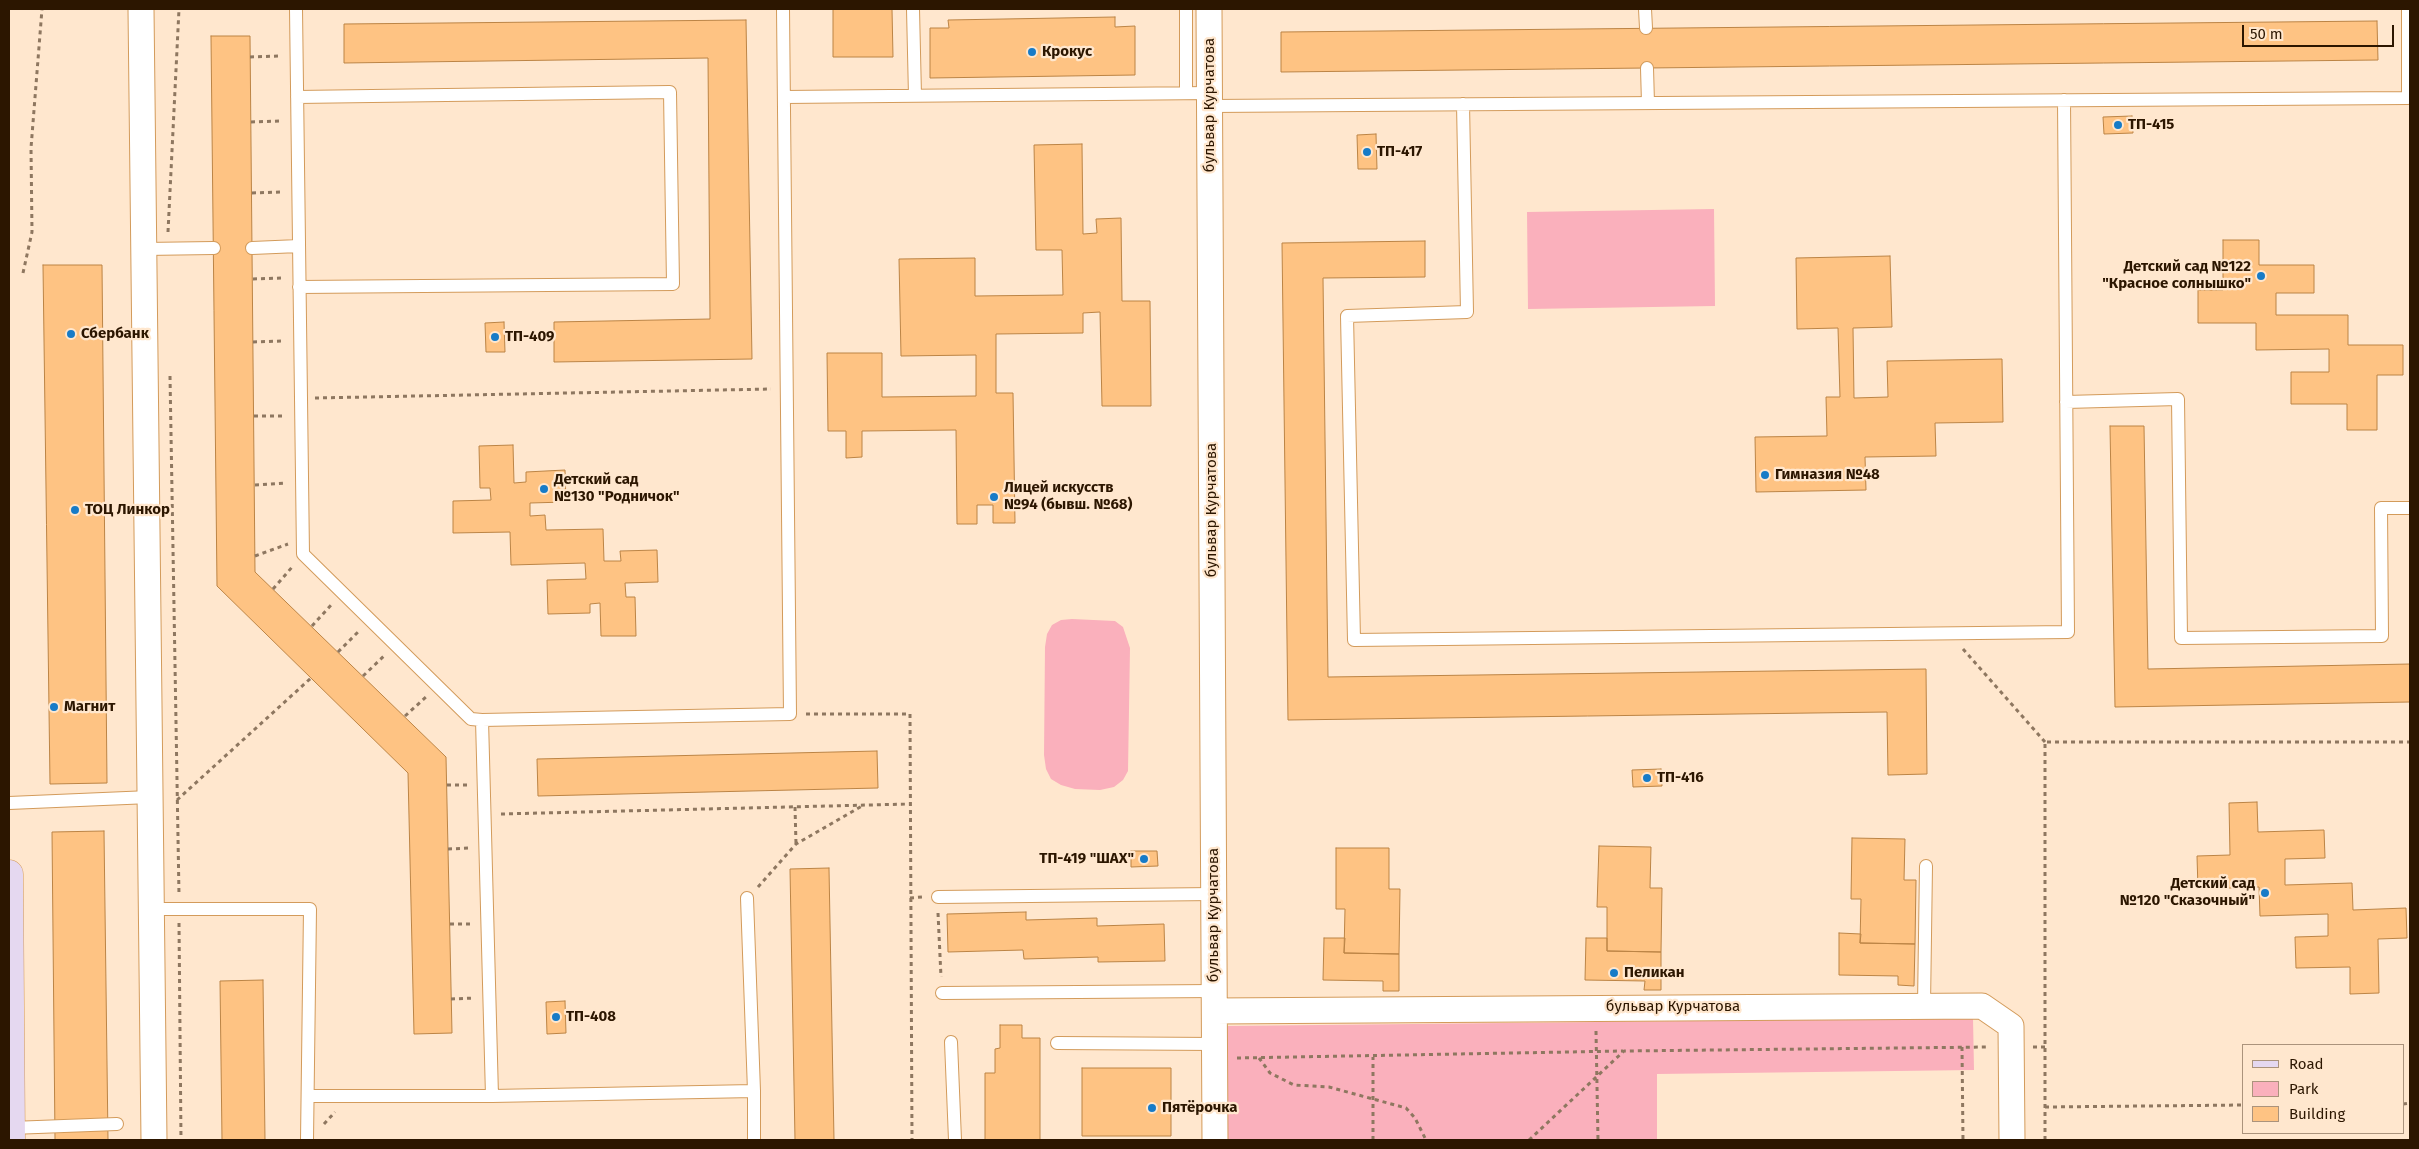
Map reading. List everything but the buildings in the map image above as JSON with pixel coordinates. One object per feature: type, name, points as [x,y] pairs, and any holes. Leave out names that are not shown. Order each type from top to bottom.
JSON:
[{"type":"main road","points":[[9,874],[11,1134]]},
{"type":"street","points":[[141,9],[156,249],[150,797],[154,1140]]},
{"type":"street","name":"бульвар Курчатова","points":[[1209,9],[1202,97],[1214,894],[1215,1140]]},
{"type":"street","name":"бульвар Курчатова","points":[[1214,1001],[1596,1008],[1982,1006],[2011,1026],[2012,1140]]},
{"type":"lane","points":[[296,9],[303,554],[471,719],[482,720],[790,714],[783,9]]},
{"type":"lane","points":[[913,9],[915,96]]},
{"type":"lane","points":[[1186,9],[1202,97]]},
{"type":"lane","points":[[1645,9],[1646,28]]},
{"type":"lane","points":[[784,98],[915,96],[1202,97],[1463,104],[2408,98],[2408,9]]},
{"type":"lane","points":[[1647,68],[1648,103]]},
{"type":"lane","points":[[297,97],[670,92],[673,284],[299,283]]},
{"type":"lane","points":[[1463,104],[1468,312],[1347,316],[1354,640],[2068,632],[2064,100]]},
{"type":"lane","points":[[252,248],[299,246]]},
{"type":"lane","points":[[156,249],[214,248]]},
{"type":"lane","points":[[2066,402],[2178,399],[2181,638],[2382,636],[2381,508],[2410,508]]},
{"type":"lane","points":[[482,720],[492,1096]]},
{"type":"lane","points":[[9,803],[150,797]]},
{"type":"lane","points":[[1924,1005],[1926,866]]},
{"type":"lane","points":[[938,897],[1214,894]]},
{"type":"lane","points":[[747,898],[754,1140]]},
{"type":"lane","points":[[151,909],[310,909],[307,1140]]},
{"type":"lane","points":[[942,993],[1214,1001]]},
{"type":"lane","points":[[951,1042],[955,1140]]},
{"type":"lane","points":[[1057,1043],[1215,1051]]},
{"type":"lane","points":[[308,1096],[492,1096],[754,1091]]},
{"type":"lane","points":[[11,1134],[117,1124]]},
{"type":"path","points":[[23,273],[32,232],[31,148],[42,9]]},
{"type":"path","points":[[156,249],[179,9]]},
{"type":"path","points":[[250,57],[297,56]]},
{"type":"path","points":[[251,122],[298,121]]},
{"type":"path","points":[[252,193],[298,192]]},
{"type":"path","points":[[253,279],[299,283]]},
{"type":"path","points":[[253,342],[300,340]]},
{"type":"path","points":[[170,368],[181,1140]]},
{"type":"path","points":[[301,398],[787,389]]},
{"type":"path","points":[[254,416],[301,416]]},
{"type":"path","points":[[255,485],[302,482]]},
{"type":"path","points":[[255,556],[302,538]]},
{"type":"path","points":[[273,589],[303,554]]},
{"type":"path","points":[[312,626],[342,593]]},
{"type":"path","points":[[338,652],[370,620]]},
{"type":"path","points":[[1949,634],[2045,742],[2045,1140]]},
{"type":"path","points":[[363,676],[395,645]]},
{"type":"path","points":[[177,800],[311,678]]},
{"type":"path","points":[[405,716],[438,686]]},
{"type":"path","points":[[790,714],[910,714],[912,1140]]},
{"type":"path","points":[[2045,742],[2410,742]]},
{"type":"path","points":[[485,814],[910,804]]},
{"type":"path","points":[[747,898],[796,844],[863,805]]},
{"type":"path","points":[[795,807],[796,844]]},
{"type":"path","points":[[938,897],[942,993]]},
{"type":"path","points":[[450,924],[488,923]]},
{"type":"path","points":[[451,999],[490,998]]},
{"type":"path","points":[[1596,1008],[1598,1140]]},
{"type":"path","points":[[1962,1047],[1963,1140]]},
{"type":"path","points":[[1215,1051],[1258,1058],[1597,1051],[2045,1047]]},
{"type":"path","points":[[1529,1140],[1624,1051]]},
{"type":"path","points":[[1373,1057],[1373,1140]]},
{"type":"path","points":[[1258,1058],[1270,1073],[1294,1085],[1328,1087],[1373,1097],[1406,1108],[1416,1118],[1426,1140]]},
{"type":"path","points":[[320,1128],[352,1096]]},
{"type":"path","points":[[2045,1107],[2242,1105]]},
{"type":"green space","points":[[1714,209],[1715,306],[1528,309],[1527,212]]},
{"type":"green space","points":[[1061,620],[1115,621],[1123,627],[1130,648],[1128,771],[1123,780],[1114,787],[1100,790],[1075,789],[1061,785],[1051,779],[1046,769],[1044,755],[1045,647],[1047,634],[1052,625]]},
{"type":"green space","points":[[1973,1018],[1974,1070],[1657,1074],[1657,1140],[1226,1140],[1225,1026]]},
{"type":"place","name":"Крокус","points":[[1032,52]]},
{"type":"place","name":"ТП-415","points":[[2118,125]]},
{"type":"place","name":"ТП-417","points":[[1367,152]]},
{"type":"place","name":"Детский сад №122 \"Красное солнышко\"","points":[[2261,276]]},
{"type":"place","name":"Сбербанк","points":[[71,334]]},
{"type":"place","name":"ТП-409","points":[[495,337]]},
{"type":"place","name":"Гимназия №48","points":[[1765,475]]},
{"type":"place","name":"Детский сад №130 \"Родничок\"","points":[[544,489]]},
{"type":"place","name":"Лицей искусств №94 (бывш. №68)","points":[[994,497]]},
{"type":"place","name":"ТОЦ Линкор","points":[[75,510]]},
{"type":"place","name":"Магнит","points":[[54,707]]},
{"type":"place","name":"ТП-416","points":[[1647,778]]},
{"type":"place","name":"ТП-419 \"ШАХ\"","points":[[1144,859]]},
{"type":"place","name":"Детский сад №120 \"Сказочный\"","points":[[2265,893]]},
{"type":"place","name":"Пеликан","points":[[1614,973]]},
{"type":"place","name":"ТП-408","points":[[556,1017]]},
{"type":"place","name":"Пятёрочка","points":[[1152,1108]]}]
